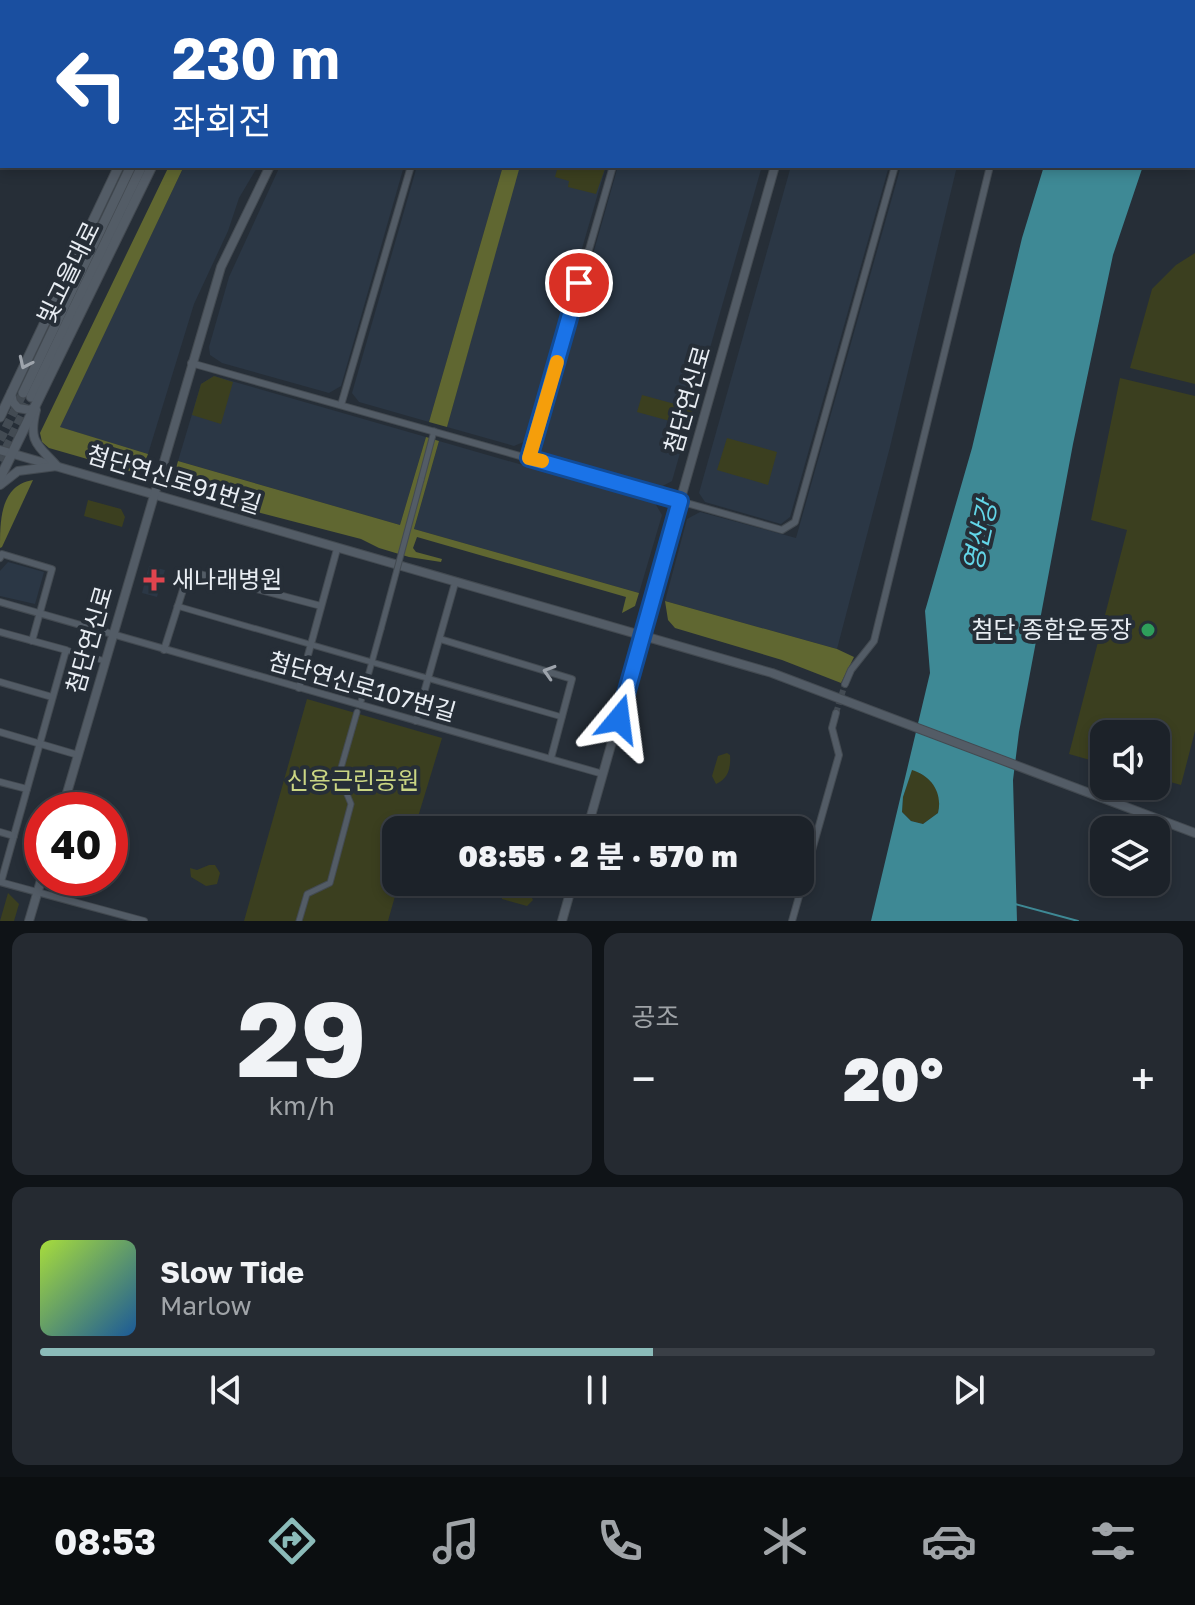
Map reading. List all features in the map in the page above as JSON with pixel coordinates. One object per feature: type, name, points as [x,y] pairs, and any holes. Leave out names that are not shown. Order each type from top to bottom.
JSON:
[{"type":"main road","points":[[0,417],[118,168]]},
{"type":"main road","name":"빛고을대로","points":[[30,399],[130,168]]},
{"type":"main road","name":"빛고을대로","points":[[30,399],[141,168]]},
{"type":"main road","points":[[0,478],[30,399],[151,168]]},
{"type":"street","name":"첨단연신로","points":[[67,792],[221,267],[269,168]]},
{"type":"street","points":[[341,405],[410,168]]},
{"type":"street","points":[[529,458],[612,168]]},
{"type":"street","name":"첨단연신로","points":[[591,816],[774,168]]},
{"type":"street","points":[[191,363],[782,530],[795,522],[894,168]]},
{"type":"street","points":[[845,684],[851,670],[874,641],[990,168]]},
{"type":"street","points":[[11,393],[13,402],[23,410],[30,410],[30,399]]},
{"type":"street","points":[[0,406],[11,393]]},
{"type":"street","points":[[30,399],[32,440],[57,466]]},
{"type":"street","points":[[299,921],[307,894],[329,885],[331,880],[351,804],[339,778],[434,431]]},
{"type":"street","name":"첨단연신로91번길","points":[[0,450],[772,673],[1195,833]]},
{"type":"street","points":[[0,485],[18,471],[57,466]]},
{"type":"street","points":[[299,688],[337,549]]},
{"type":"street","points":[[0,558],[2,554],[52,569],[32,641]]},
{"type":"street","points":[[164,650],[187,577],[196,573],[321,606]]},
{"type":"street","points":[[416,721],[455,583]]},
{"type":"street","name":"첨단연신로107번길","points":[[0,602],[299,688],[358,708],[416,721],[603,774]]},
{"type":"street","points":[[177,606],[562,717]]},
{"type":"street","points":[[0,632],[105,661]]},
{"type":"street","points":[[440,639],[572,679],[551,758]]},
{"type":"street","points":[[24,889],[1,882],[66,650]]},
{"type":"street","points":[[0,682],[52,697]]},
{"type":"street","points":[[792,921],[839,755],[832,728],[836,713]]},
{"type":"street","points":[[0,732],[78,755]]},
{"type":"street","points":[[0,782],[27,789]]},
{"type":"street","points":[[0,832],[14,836]]},
{"type":"street","points":[[29,921],[36,896]]},
{"type":"street","points":[[48,896],[144,921]]},
{"type":"street","points":[[562,921],[569,896]]},
{"type":"shaded area","points":[[183,168],[257,168],[239,198],[228,231],[194,304],[148,454],[59,427]]},
{"type":"shaded area","points":[[279,168],[403,168],[341,386],[329,393],[222,363],[210,355],[209,347],[229,277]]},
{"type":"shaded area","points":[[416,168],[502,168],[429,422],[359,402],[352,393]]},
{"type":"shaded area","points":[[518,168],[605,168],[526,441],[514,446],[447,427]]},
{"type":"shaded area","points":[[617,168],[761,168],[672,481],[659,488],[543,455],[539,445]]},
{"type":"shaded area","points":[[790,168],[888,168],[790,517],[781,524],[705,502],[699,493]]},
{"type":"shaded area","points":[[900,168],[957,168],[890,447],[837,649],[665,601],[687,519],[700,512],[796,538]]},
{"type":"shaded area","points":[[214,376],[426,437],[400,525],[178,461],[201,384]]},
{"type":"shaded area","points":[[439,441],[655,503],[662,515],[639,593],[414,529]]},
{"type":"shaded area","points":[[8,562],[44,572],[35,604],[0,596],[0,571]]},
{"type":"shaded area","name":"새나래병원","points":[[149,566],[165,570],[157,597],[142,593]]},
{"type":"green space","points":[[168,168],[183,168],[60,427],[148,454],[144,465],[137,472],[129,471],[49,448],[42,442],[40,433]]},
{"type":"green space","points":[[502,168],[519,168],[447,427],[429,422]]},
{"type":"green space","points":[[557,168],[605,168],[596,194],[568,187],[569,181],[555,177]]},
{"type":"green space","points":[[1195,253],[1195,384],[1130,368],[1152,289],[1176,265]]},
{"type":"green space","points":[[214,376],[233,382],[221,424],[192,415],[201,384]]},
{"type":"green space","name":"첨단 종합운동장","points":[[1120,378],[1195,396],[1195,731],[1181,785],[1170,782],[1170,720],[1090,720],[1090,760],[1069,754],[1127,530],[1091,520]]},
{"type":"green space","points":[[642,395],[693,409],[688,426],[637,412]]},
{"type":"green space","points":[[426,437],[439,441],[414,529],[639,593],[635,606],[622,613],[626,597],[417,537],[413,548],[416,552],[442,559],[441,562],[409,557],[361,539],[242,508],[181,487],[175,472],[178,461],[400,525]]},
{"type":"green space","points":[[727,438],[777,452],[768,485],[717,470]]},
{"type":"green space","points":[[33,480],[0,548],[2,516],[8,497],[22,483]]},
{"type":"green space","points":[[88,500],[121,509],[125,517],[122,527],[84,516]]},
{"type":"green space","points":[[665,601],[837,649],[854,657],[841,683],[782,660],[675,628],[668,620]]},
{"type":"green space","name":"신용근린공원","points":[[307,699],[442,738],[418,816],[382,816],[382,896],[395,896],[388,921],[244,921]]},
{"type":"green space","points":[[730,755],[728,772],[716,784],[712,776],[718,756]]},
{"type":"green space","points":[[912,769],[930,781],[939,798],[938,813],[923,824],[911,821],[902,812],[903,797]]},
{"type":"green space","points":[[215,865],[220,873],[217,884],[206,886],[191,877],[190,868],[197,870]]},
{"type":"green space","points":[[8,893],[19,904],[14,921],[0,921]]},
{"type":"green space","points":[[502,896],[531,896],[533,900],[527,906],[502,899]]},
{"type":"water","name":"영산강","points":[[1043,168],[1142,168],[1113,255],[1073,444],[1019,732],[1013,780],[1017,921],[871,921],[930,673],[925,611],[972,448],[1022,238]],"holes":[[[912,770],[930,781],[939,798],[938,813],[923,824],[911,821],[902,812],[903,797]]]},
{"type":"waterway","points":[[1015,904],[1078,921]]},
{"type":"tunnel","points":[[0,440],[23,393]]},
{"type":"tunnel","points":[[0,461],[31,397]]},
{"type":"tunnel","points":[[836,713],[845,684]]},
{"type":"slow traffic","points":[[542,461],[529,458],[557,362]]},
{"type":"place","name":"새나래병원","points":[[154,580]]},
{"type":"place","name":"첨단 종합운동장","points":[[1148,630]]},
{"type":"route","points":[[579,283],[529,458],[680,501],[619,719]]}]
